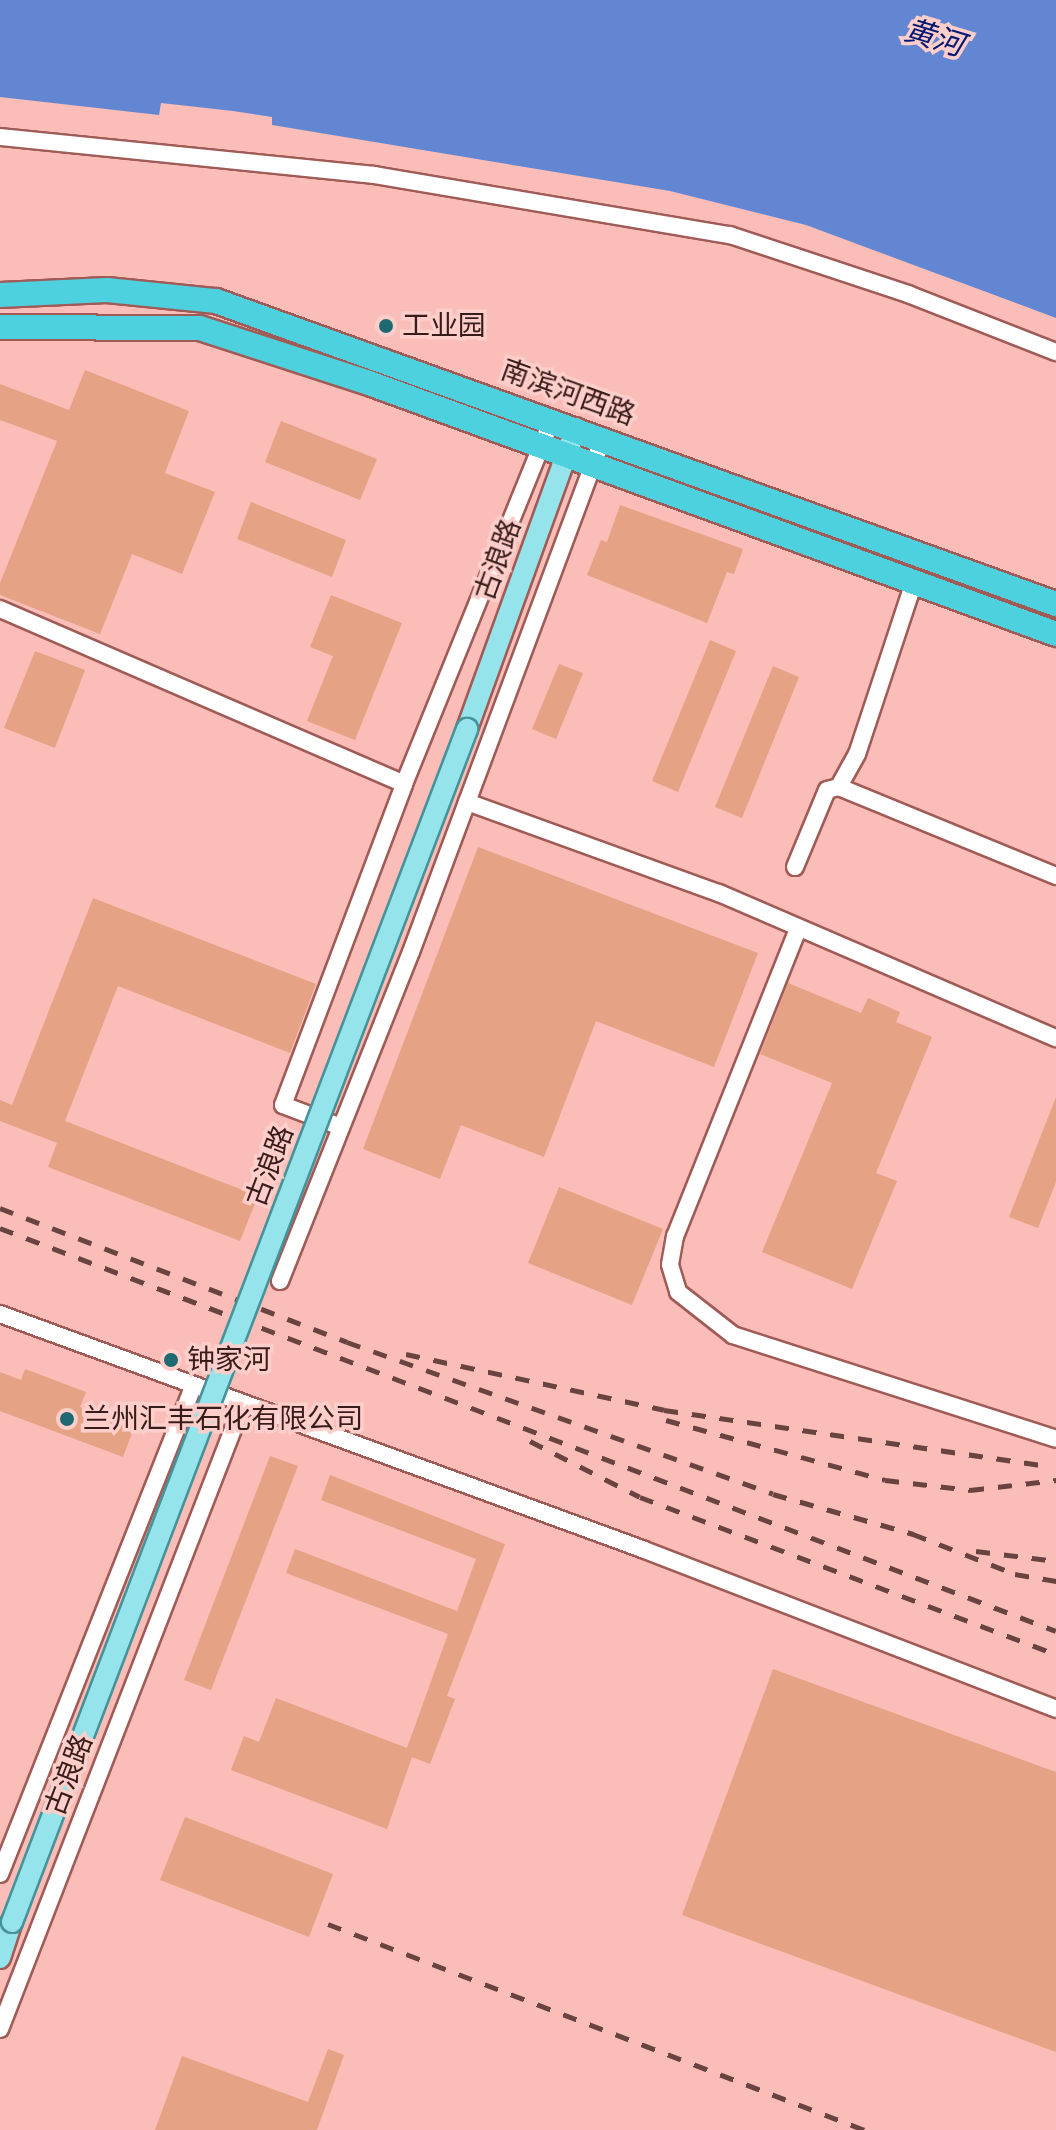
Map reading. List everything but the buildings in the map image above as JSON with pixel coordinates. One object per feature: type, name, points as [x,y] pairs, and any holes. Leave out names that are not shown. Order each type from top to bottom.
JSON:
[{"type":"highway","name":"南滨河西路","points":[[0,295],[107,290],[216,301],[552,419],[1056,604]]},
{"type":"highway","name":"南滨河西路","points":[[0,327],[200,328],[593,464],[1056,634]]},
{"type":"main road","name":"古浪路","points":[[0,1958],[467,729],[576,428]]},
{"type":"main road","name":"古浪路","points":[[0,1949],[12,1922]]},
{"type":"street","points":[[0,137],[374,175],[730,235],[908,294],[1056,352]]},
{"type":"street","points":[[341,1127],[283,1105],[404,784],[552,419]]},
{"type":"street","points":[[280,1281],[467,802],[603,438]]},
{"type":"street","points":[[839,787],[857,754],[914,582]]},
{"type":"street","points":[[0,609],[404,784]]},
{"type":"street","points":[[795,867],[827,790],[839,787],[1056,876]]},
{"type":"street","points":[[467,802],[719,893],[1056,1038]]},
{"type":"street","points":[[798,929],[675,1236],[670,1265],[678,1292],[733,1335],[1056,1439]]},
{"type":"street","points":[[0,1314],[242,1406],[642,1549],[1056,1709]]},
{"type":"street","name":"古浪路","points":[[0,1874],[193,1387]]},
{"type":"street","name":"古浪路","points":[[0,2029],[242,1406]]},
{"type":"water","name":"黄河","points":[[0,0],[1056,0],[1056,318],[806,225],[670,191],[272,125],[272,117],[233,111],[161,103],[159,115],[0,97]]},
{"type":"railway","points":[[0,1208],[347,1342],[773,1494],[913,1534],[1015,1574],[1056,1581]]},
{"type":"railway","points":[[0,1228],[1056,1631]]},
{"type":"railway","points":[[406,1354],[664,1410],[1041,1465]]},
{"type":"railway","points":[[666,1420],[885,1480],[970,1490],[1056,1480]]},
{"type":"railway","points":[[530,1441],[640,1497],[1056,1654]]},
{"type":"railway","points":[[976,1551],[1056,1561]]},
{"type":"railway","points":[[328,1924],[865,2130]]},
{"type":"place","name":"工业园","points":[[386,326]]},
{"type":"place","name":"钟家河","points":[[171,1360]]},
{"type":"place","name":"兰州汇丰石化有限公司","points":[[67,1419]]}]
